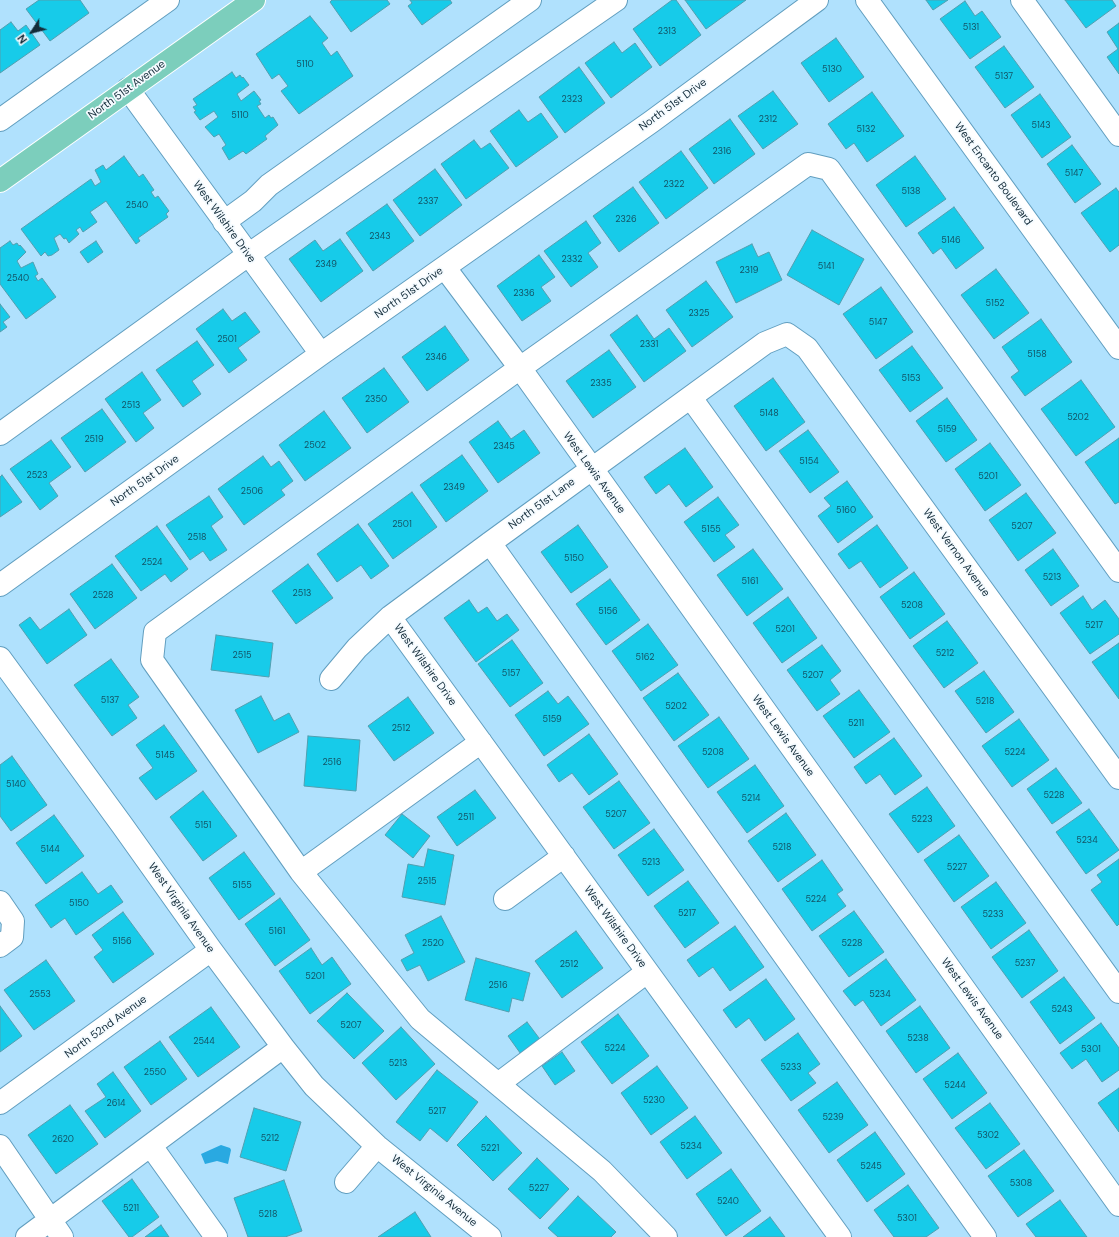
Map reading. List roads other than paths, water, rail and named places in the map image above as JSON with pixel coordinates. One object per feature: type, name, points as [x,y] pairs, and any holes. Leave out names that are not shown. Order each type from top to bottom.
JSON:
[{"type":"main road","name":"North 51st Avenue","points":[[0,181],[254,0]]},
{"type":"street","points":[[0,120],[168,0]]},
{"type":"street","points":[[224,222],[253,201],[269,185],[530,0]]},
{"type":"street","points":[[0,434],[248,255],[616,0]]},
{"type":"street","name":"North 51st Drive","points":[[0,585],[321,354],[651,122],[817,0]]},
{"type":"street","name":"West Encanto Boulevard","points":[[867,0],[1119,348]]},
{"type":"street","points":[[1022,0],[1119,135]]},
{"type":"street","name":"West Wilshire Drive","points":[[128,89],[321,354]]},
{"type":"street","points":[[666,1237],[602,1171],[420,1018],[302,872],[152,660],[154,632],[520,368],[808,164],[829,169],[1119,571]]},
{"type":"street","name":"West Lewis Avenue","points":[[445,268],[520,368],[1119,1205]]},
{"type":"street","name":"North 51st Lane","points":[[331,679],[357,648],[390,617],[591,468],[691,398],[765,343],[787,334]]},
{"type":"street","name":"West Vernon Avenue","points":[[787,334],[807,348],[1119,778]]},
{"type":"street","points":[[691,398],[1119,992]]},
{"type":"street","points":[[490,543],[985,1237]]},
{"type":"street","name":"West Wilshire Drive","points":[[390,617],[840,1237]]},
{"type":"street","name":"West Virginia Avenue","points":[[0,658],[211,950],[283,1048],[314,1086],[377,1146],[490,1237]]},
{"type":"street","points":[[302,872],[481,742]]},
{"type":"street","points":[[504,899],[564,856]]},
{"type":"street","points":[[0,902],[13,921],[12,937],[0,946]]},
{"type":"street","name":"North 52nd Avenue","points":[[0,1103],[211,950]]},
{"type":"street","points":[[498,1084],[647,972]]},
{"type":"street","points":[[27,1237],[283,1048]]},
{"type":"street","points":[[0,1146],[62,1237]]},
{"type":"street","points":[[152,1146],[216,1237]]},
{"type":"street","points":[[346,1182],[377,1146]]},
{"type":"water","points":[[221,1145],[230,1148],[231,1150],[228,1164],[217,1161],[205,1164],[201,1154]]}]
